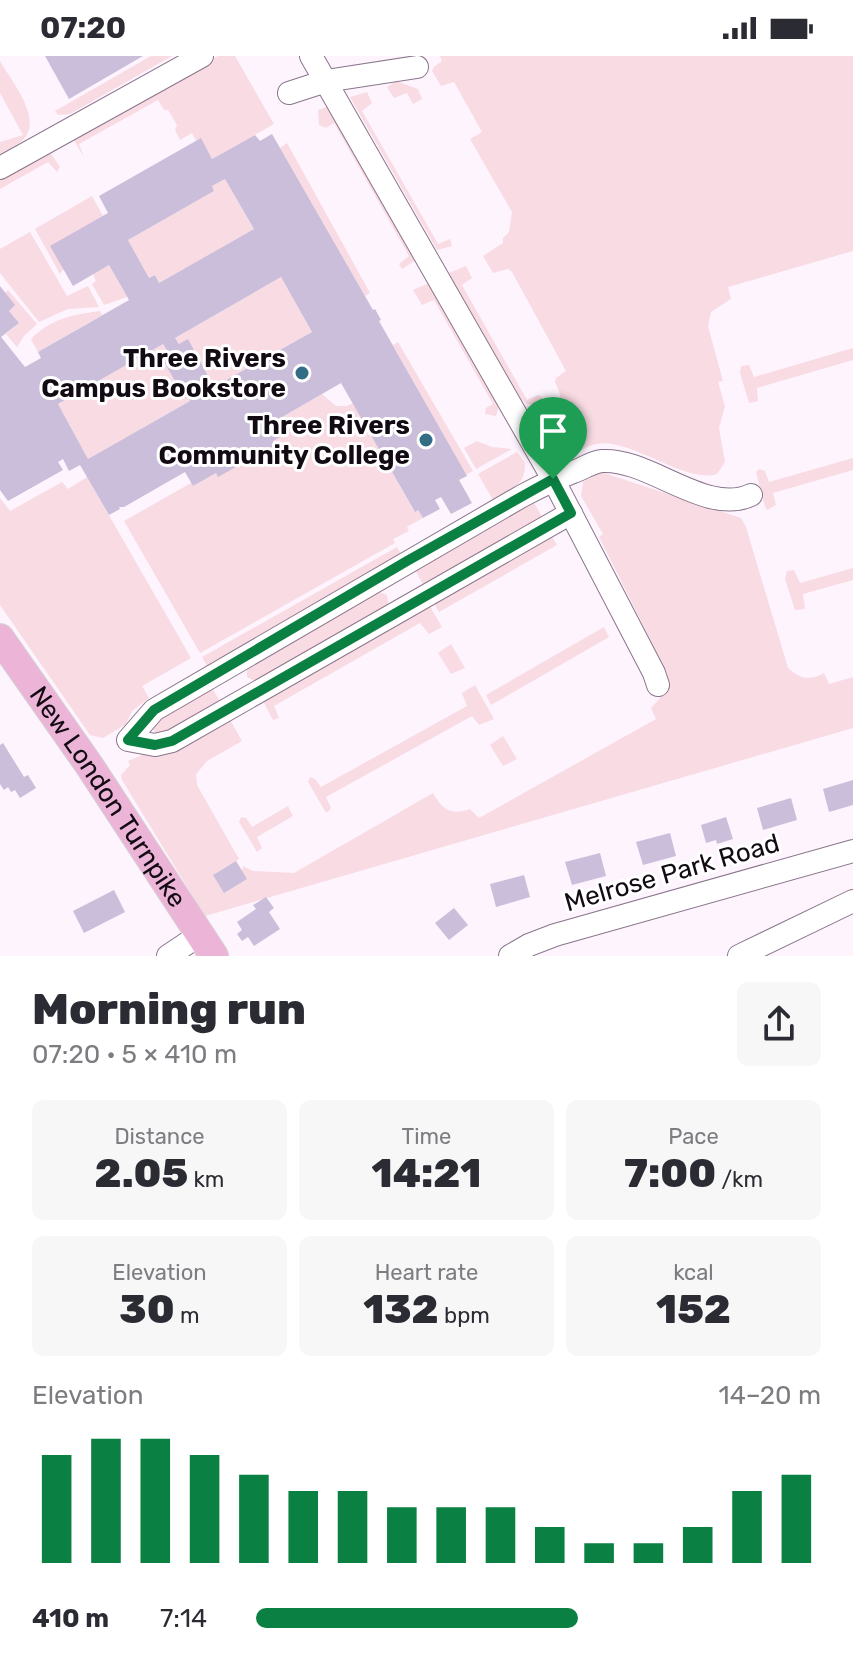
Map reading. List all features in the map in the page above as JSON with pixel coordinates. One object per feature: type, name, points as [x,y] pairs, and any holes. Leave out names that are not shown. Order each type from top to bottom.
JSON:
[{"type":"main road","name":"New London Turnpike","points":[[0,638],[89,765],[206,946]]},
{"type":"street","points":[[0,168],[202,56]]},
{"type":"street","points":[[311,56],[553,479],[658,685]]},
{"type":"street","points":[[289,93],[326,81],[417,67]]},
{"type":"street","points":[[571,513],[172,741],[155,745],[128,740],[154,710],[553,479],[596,462],[612,461],[718,499],[737,501],[751,495]]},
{"type":"street","name":"Melrose Park Road","points":[[510,956],[555,935],[853,851]]},
{"type":"street","points":[[739,956],[853,901]]},
{"type":"street","points":[[168,956],[206,946]]},
{"type":"shaded area","points":[[151,56],[172,56],[70,114],[58,115],[55,111]]},
{"type":"shaded area","points":[[218,56],[235,56],[274,124],[212,159],[201,139],[196,141],[192,133],[180,140],[175,130],[177,125],[158,100],[79,144],[84,157],[73,139]]},
{"type":"shaded area","points":[[440,56],[853,56],[853,251],[728,287],[731,299],[711,312],[708,326],[723,381],[718,382],[725,406],[719,428],[725,462],[717,474],[689,473],[610,444],[592,445],[567,457],[557,453],[548,435],[552,425],[549,422],[561,404],[556,378],[566,371],[512,272],[508,269],[493,273],[483,256],[503,243],[509,232],[512,212],[470,139],[482,132],[454,82],[441,86],[432,71],[442,61]]},
{"type":"shaded area","points":[[0,61],[24,101],[30,122],[22,141],[0,154],[0,142],[23,135],[0,93]]},
{"type":"shaded area","points":[[396,81],[418,89],[422,99],[413,104],[407,93],[394,98],[387,87]]},
{"type":"shaded area","points":[[367,92],[372,103],[362,111],[438,244],[450,239],[452,246],[437,250],[350,97]]},
{"type":"shaded area","points":[[329,106],[416,260],[402,269],[399,264],[409,256],[334,123],[326,128],[319,125],[318,110]]},
{"type":"shaded area","points":[[287,143],[370,293],[365,296],[280,148]]},
{"type":"shaded area","points":[[48,153],[60,167],[57,172],[48,162],[0,189],[0,180]]},
{"type":"shaded area","points":[[225,179],[254,229],[159,283],[155,275],[149,278],[128,240],[214,191],[212,186]]},
{"type":"shaded area","points":[[92,196],[103,216],[60,274],[35,229]]},
{"type":"shaded area","points":[[30,232],[67,296],[88,286],[99,307],[68,309],[39,322],[0,273],[0,249]]},
{"type":"shaded area","points":[[109,265],[127,297],[104,305],[92,284],[96,281],[93,274]]},
{"type":"shaded area","points":[[466,266],[472,278],[462,285],[527,400],[538,395],[542,397],[538,405],[527,404],[521,399],[449,273]]},
{"type":"shaded area","points":[[281,277],[312,332],[212,388],[212,382],[188,340],[179,344],[175,338]]},
{"type":"shaded area","points":[[429,283],[499,406],[496,416],[485,414],[486,408],[493,404],[434,300],[422,305],[413,290]]},
{"type":"shaded area","points":[[8,290],[37,324],[17,347],[6,334],[19,323],[9,311],[5,293]]},
{"type":"shaded area","points":[[100,311],[102,315],[38,352],[31,339],[47,326],[63,319]]},
{"type":"shaded area","points":[[398,342],[473,471],[466,475],[393,345]]},
{"type":"shaded area","points":[[163,344],[185,398],[188,397],[190,401],[88,459],[58,404]]},
{"type":"shaded area","points":[[853,348],[853,360],[757,388],[758,401],[749,403],[740,373],[741,366],[749,365],[754,377]]},
{"type":"shaded area","points":[[322,394],[336,406],[353,403],[414,511],[418,510],[423,518],[407,527],[409,531],[393,539],[395,543],[200,653],[124,521],[191,483],[193,486],[216,473],[218,476],[275,445],[277,420]]},
{"type":"shaded area","points":[[477,441],[492,447],[512,449],[476,469],[464,448]]},
{"type":"shaded area","points":[[517,452],[525,463],[523,477],[516,486],[493,500],[478,474]]},
{"type":"shaded area","points":[[853,458],[853,470],[773,493],[776,505],[767,510],[765,507],[756,472],[759,469],[765,471],[769,482]]},
{"type":"shaded area","points":[[601,472],[741,518],[788,668],[805,678],[824,673],[829,684],[853,677],[853,728],[205,916],[122,780],[121,775],[130,765],[128,761],[229,718],[242,741],[207,761],[196,774],[197,785],[239,859],[213,875],[224,892],[243,866],[253,871],[294,873],[433,793],[448,810],[457,812],[470,809],[479,818],[656,719],[651,708],[666,689],[667,673],[599,537],[603,534],[581,496],[583,482]]},
{"type":"shaded area","points":[[87,477],[191,658],[142,686],[149,698],[132,711],[126,724],[103,738],[90,735],[0,605],[0,498],[10,511],[62,482],[68,489]]},
{"type":"shaded area","points":[[533,501],[545,522],[426,590],[414,568]]},
{"type":"shaded area","points":[[551,535],[557,545],[439,612],[433,602]]},
{"type":"shaded area","points":[[397,547],[403,558],[208,668],[202,657]]},
{"type":"shaded area","points":[[853,568],[853,580],[803,594],[805,609],[795,610],[785,579],[787,571],[794,570],[800,583]]},
{"type":"shaded area","points":[[377,591],[387,595],[389,608],[259,683],[247,677],[247,667]]},
{"type":"shaded area","points":[[429,605],[442,627],[429,634],[420,623],[274,706],[279,718],[273,720],[263,701]]},
{"type":"shaded area","points":[[604,627],[609,637],[491,705],[486,695]]},
{"type":"shaded area","points":[[451,644],[465,668],[451,674],[438,653]]},
{"type":"shaded area","points":[[210,684],[222,705],[170,736],[156,735],[152,720]]},
{"type":"shaded area","points":[[475,685],[494,719],[479,725],[472,716],[326,797],[331,808],[327,813],[325,811],[308,782],[310,777],[321,787],[467,706],[462,693]]},
{"type":"shaded area","points":[[503,736],[517,759],[503,766],[490,745]]},
{"type":"shaded area","points":[[288,806],[293,816],[257,837],[262,848],[257,852],[239,822],[241,817],[246,818],[252,827]]},
{"type":"building","points":[[45,56],[143,56],[69,99]]},
{"type":"building","points":[[272,134],[375,309],[467,476],[459,480],[472,503],[451,514],[441,497],[435,500],[440,509],[423,518],[418,510],[415,512],[341,383],[277,420],[285,434],[273,441],[275,445],[218,477],[216,473],[193,486],[185,472],[109,515],[80,465],[69,471],[63,459],[58,462],[63,470],[8,501],[0,490],[0,286],[15,305],[9,311],[19,323],[1,337],[25,367],[41,358],[38,352],[129,300],[109,265],[73,286],[50,246],[108,213],[99,196],[201,138],[212,159],[255,135],[260,141]],"holes":[[[225,179],[254,229],[159,283],[155,275],[149,278],[128,240],[214,191],[212,186]],[[281,277],[312,332],[212,388],[188,339],[179,344],[175,338]],[[163,344],[167,351],[160,355],[185,398],[188,397],[190,401],[88,459],[58,404]]]},
{"type":"building","points":[[3,743],[24,777],[28,775],[36,788],[20,798],[15,790],[11,792],[8,787],[4,790],[0,784],[0,745]]},
{"type":"building","points":[[853,780],[853,805],[829,812],[823,789]]},
{"type":"building","points":[[791,798],[797,820],[763,830],[757,808]]},
{"type":"building","points":[[726,817],[733,839],[717,844],[716,840],[706,843],[701,825]]},
{"type":"building","points":[[670,833],[676,856],[643,865],[636,842]]},
{"type":"building","points":[[600,853],[606,876],[572,885],[565,862]]},
{"type":"building","points":[[236,861],[247,879],[224,893],[213,875]]},
{"type":"building","points":[[524,875],[530,897],[496,907],[490,884]]},
{"type":"building","points":[[114,890],[125,912],[84,933],[73,911]]},
{"type":"building","points":[[266,897],[274,908],[269,912],[280,929],[254,946],[248,937],[242,941],[237,934],[242,930],[237,922],[256,909],[253,905]]},
{"type":"building","points":[[454,908],[468,925],[449,940],[435,923]]},
{"type":"place","name":"Three Rivers Campus Bookstore","points":[[302,373]]},
{"type":"place","name":"Three Rivers Community College","points":[[426,440]]},
{"type":"route","points":[[553,479],[571,513],[172,741],[155,745],[128,740],[154,710],[553,479]]}]
